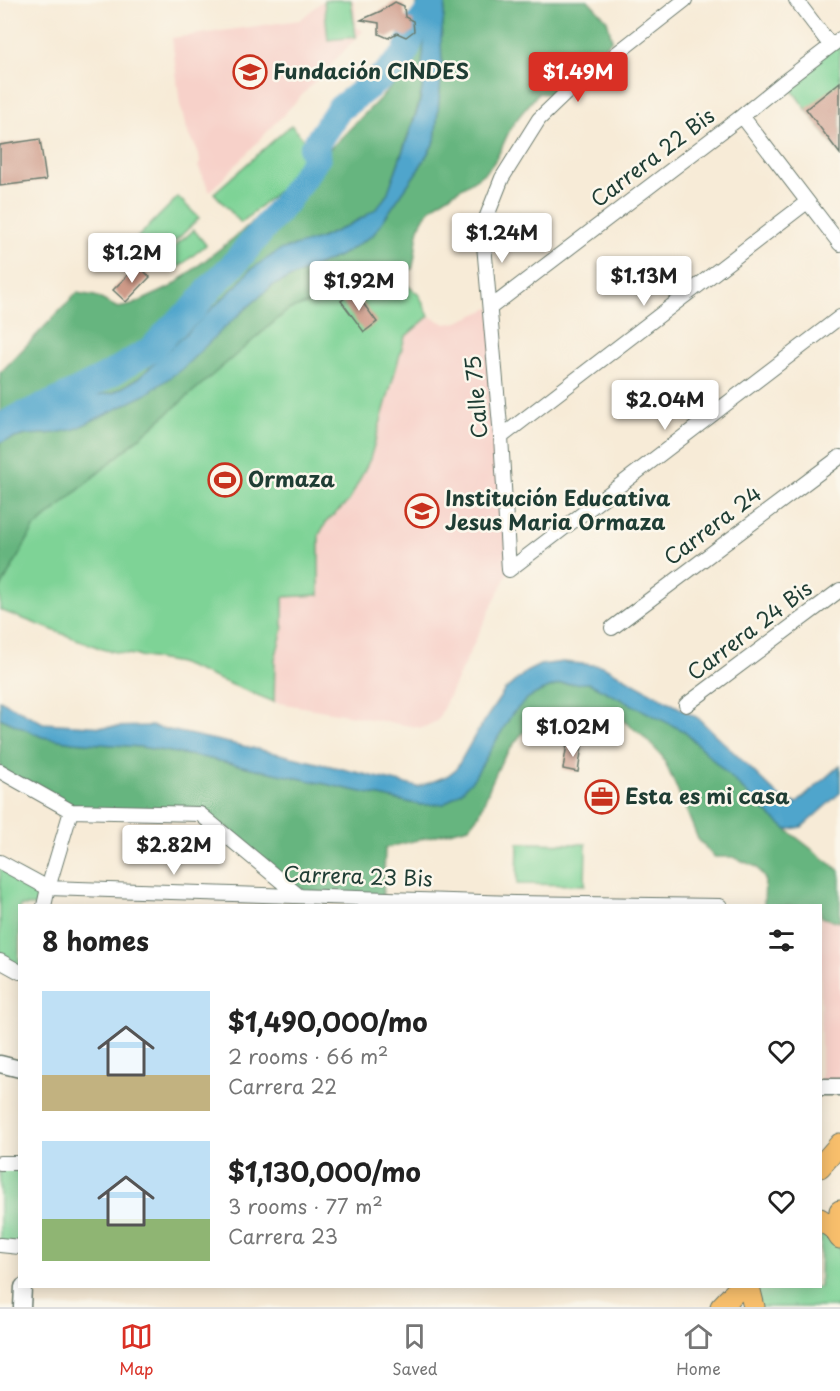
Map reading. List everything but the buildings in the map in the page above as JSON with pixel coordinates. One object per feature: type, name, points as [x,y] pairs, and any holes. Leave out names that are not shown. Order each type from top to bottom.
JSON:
[{"type":"main road","points":[[822,1165],[840,1144]]},
{"type":"main road","points":[[822,1220],[835,1230],[840,1238]]},
{"type":"main road","points":[[722,1307],[739,1288]]},
{"type":"main road","points":[[748,1288],[754,1307]]},
{"type":"street","name":"Calle 75","points":[[686,0],[565,93],[539,119],[502,178],[485,221],[484,245],[501,437],[509,570],[840,317]]},
{"type":"street","points":[[796,0],[835,42]]},
{"type":"street","name":"Carrera 22 Bis","points":[[490,308],[742,116],[835,42]]},
{"type":"street","points":[[742,116],[840,243]]},
{"type":"street","points":[[501,437],[807,202]]},
{"type":"street","name":"Carrera 24","points":[[612,628],[840,457]]},
{"type":"street","name":"Carrera 24 Bis","points":[[686,705],[840,590]]},
{"type":"street","points":[[0,771],[71,811],[200,814],[299,896]]},
{"type":"street","points":[[44,904],[71,811]]},
{"type":"street","name":"Carrera 23 Bis","points":[[0,862],[48,888],[583,904]]},
{"type":"street","points":[[0,961],[18,971]]},
{"type":"street","points":[[0,1064],[18,1068]]},
{"type":"street","points":[[822,1087],[840,1088]]},
{"type":"street","points":[[0,1163],[18,1163]]},
{"type":"street","points":[[0,1245],[18,1246]]},
{"type":"street","points":[[22,1288],[22,1307]]},
{"type":"shaded area","name":"Fundación CINDES","points":[[324,0],[354,0],[357,27],[363,31],[210,192],[198,166],[199,155],[189,136],[180,105],[172,38],[300,20]]},
{"type":"shaded area","name":"Institución Educativa Jesus Maria Ormaza","points":[[490,308],[509,570],[437,721],[422,728],[274,702],[275,659],[283,629],[283,597],[319,594],[319,535],[327,521],[349,501],[370,459],[405,337],[429,316],[446,324],[458,322]]},
{"type":"shaded area","points":[[822,918],[840,922],[840,1087],[822,1087]]},
{"type":"green space","points":[[324,0],[351,0],[356,37],[328,40]]},
{"type":"green space","points":[[417,0],[432,0],[424,41],[422,67],[424,80],[418,106],[387,195],[377,208],[343,228],[251,269],[139,378],[113,393],[41,407],[0,412],[0,373],[77,293],[95,296],[118,308],[132,305],[171,287],[240,233],[338,141],[415,63]]},
{"type":"green space","points":[[446,0],[588,0],[607,20],[612,40],[568,78],[561,88],[552,94],[538,93],[512,126],[489,168],[431,209],[419,228],[412,269],[288,310],[34,528],[0,589],[0,442],[26,435],[56,433],[225,327],[272,286],[343,254],[373,235],[435,141],[442,69],[441,38]]},
{"type":"green space","points":[[840,39],[840,154],[785,81]]},
{"type":"green space","points":[[291,125],[318,156],[241,223],[214,193]]},
{"type":"green space","points":[[178,197],[199,218],[156,260],[136,239]]},
{"type":"green space","points":[[194,230],[206,245],[179,267],[167,253]]},
{"type":"green space","name":"Ormaza","points":[[396,276],[419,295],[429,316],[405,337],[370,459],[349,501],[327,521],[319,535],[319,595],[283,597],[283,629],[275,659],[274,702],[179,663],[105,650],[0,610],[0,589],[34,528],[288,310]]},
{"type":"green space","points":[[589,683],[684,731],[762,808],[840,871],[840,922],[822,917],[822,904],[764,904],[765,879],[757,867],[733,857],[714,857],[698,839],[662,756],[642,735],[617,716],[588,711],[551,712],[536,719],[502,760],[480,813],[469,827],[385,848],[383,899],[299,896],[200,814],[71,811],[0,771],[0,718],[42,737],[73,742],[141,747],[206,758],[421,805],[444,804],[462,791],[512,714],[528,698],[560,684]]},
{"type":"green space","points":[[518,843],[586,844],[585,885],[517,884]]},
{"type":"green space","points":[[0,862],[48,888],[44,904],[18,904],[18,971],[0,961]]},
{"type":"green space","points":[[0,1163],[18,1163],[18,1247],[0,1245]]},
{"type":"green space","points":[[822,1220],[840,1238],[840,1307],[754,1307],[749,1288],[822,1288]]},
{"type":"water","points":[[432,0],[446,0],[441,38],[442,69],[435,141],[373,235],[343,254],[272,286],[182,369],[145,395],[75,429],[26,435],[0,442],[0,412],[41,407],[113,393],[139,378],[251,269],[280,250],[319,239],[364,217],[377,208],[387,195],[419,106],[424,80],[422,67],[424,41]]},
{"type":"water","points":[[563,662],[603,666],[698,718],[783,800],[797,803],[840,765],[840,793],[802,827],[787,830],[684,731],[589,683],[560,684],[528,698],[512,714],[474,778],[462,791],[444,804],[421,805],[206,758],[141,747],[73,742],[42,737],[0,718],[0,700],[43,723],[106,727],[151,726],[418,787],[447,776],[456,769],[505,690],[526,672],[540,665]]},
{"type":"waterway","points":[[0,428],[16,418],[105,377],[152,349],[194,308],[286,202],[318,156],[312,150],[339,109],[384,75],[404,56],[414,31],[430,10],[432,0]]},
{"type":"place","name":"Fundación CINDES","points":[[250,72]]},
{"type":"place","name":"Ormaza","points":[[225,480]]},
{"type":"place","name":"Institución Educativa Jesus Maria Ormaza","points":[[422,511]]},
{"type":"place","name":"Esta es mi casa","points":[[602,797]]}]
